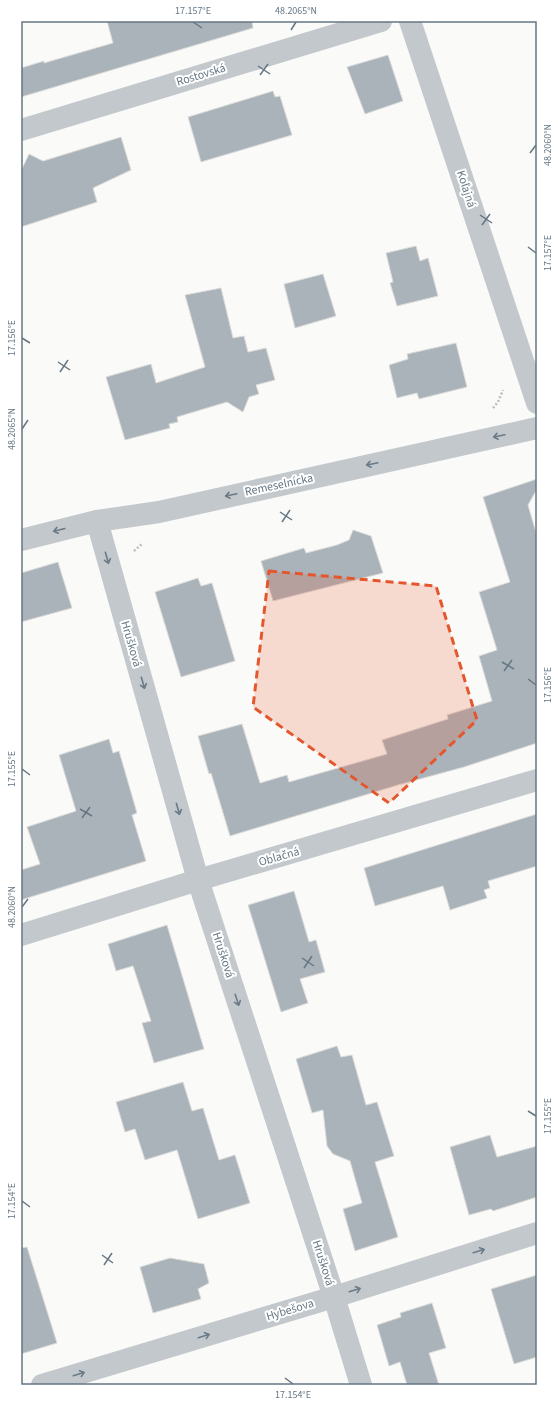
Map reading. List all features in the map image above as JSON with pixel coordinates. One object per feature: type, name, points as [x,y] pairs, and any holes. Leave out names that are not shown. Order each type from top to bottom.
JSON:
[{"type":"street","name":"Rostovská","points":[[21,130],[381,21]]},
{"type":"street","name":"Koľajná","points":[[410,21],[537,403]]},
{"type":"street","name":"Remeselnícka","points":[[21,540],[97,521],[158,512],[537,428]]},
{"type":"street","name":"Hrušková","points":[[97,521],[198,880],[334,1297],[361,1385]]},
{"type":"street","name":"Oblačná","points":[[21,935],[198,880],[537,780]]},
{"type":"street","name":"Hybešova","points":[[42,1385],[334,1297],[537,1233]]},
{"type":"path","points":[[490,412],[498,402],[504,387]]},
{"type":"path","points":[[131,556],[133,551],[142,544],[150,542]]},
{"type":"highlighted area","points":[[269,571],[436,586],[477,720],[389,803],[253,707]]},
{"type":"building","points":[[107,21],[252,21],[253,28],[21,97],[21,68],[44,61],[44,63],[113,43]]},
{"type":"building","points":[[388,55],[403,101],[365,114],[347,67]]},
{"type":"building","points":[[273,91],[275,97],[280,96],[292,135],[201,162],[188,117]]},
{"type":"building","points":[[121,137],[131,170],[93,188],[97,202],[21,227],[21,171],[29,154],[43,161]]},
{"type":"building","points":[[416,246],[420,261],[428,258],[438,296],[397,306],[390,283],[393,282],[386,253]]},
{"type":"building","points":[[323,274],[336,316],[295,328],[284,284]]},
{"type":"building","points":[[221,288],[233,338],[244,336],[248,352],[266,348],[275,380],[256,385],[259,394],[249,397],[243,412],[227,402],[177,417],[178,422],[169,424],[170,428],[125,440],[106,377],[151,364],[156,383],[205,367],[185,295]]},
{"type":"building","points":[[456,343],[467,387],[419,399],[417,393],[397,398],[389,365],[408,359],[407,354]]},
{"type":"building","points":[[537,479],[537,489],[528,505],[537,536],[537,743],[464,767],[398,785],[230,836],[198,736],[242,724],[260,783],[287,775],[289,782],[387,754],[382,740],[448,719],[447,715],[492,701],[479,656],[497,650],[479,592],[510,582],[483,497]]},
{"type":"building","points":[[353,530],[371,536],[383,573],[273,601],[261,561],[304,548],[306,553],[337,545],[349,540]]},
{"type":"building","points":[[58,562],[72,608],[21,622],[21,573]]},
{"type":"building","points":[[198,578],[201,586],[212,583],[235,661],[181,677],[155,592]]},
{"type":"building","points":[[109,739],[113,753],[119,751],[137,813],[132,815],[146,861],[21,900],[21,870],[40,864],[27,827],[76,811],[59,755]]},
{"type":"building","points":[[537,814],[537,866],[488,881],[490,888],[484,890],[487,898],[450,910],[443,886],[375,906],[364,868]]},
{"type":"building","points":[[294,891],[309,942],[316,940],[325,972],[300,979],[308,1003],[281,1012],[248,905]]},
{"type":"building","points":[[167,925],[204,1049],[154,1063],[142,1023],[151,1021],[133,966],[116,971],[108,944]]},
{"type":"building","points":[[337,1046],[341,1057],[352,1055],[366,1105],[377,1102],[394,1156],[375,1162],[398,1237],[355,1251],[343,1209],[362,1203],[350,1161],[333,1154],[327,1146],[323,1110],[312,1113],[296,1059]]},
{"type":"building","points":[[183,1082],[192,1111],[203,1108],[219,1160],[235,1155],[250,1203],[198,1219],[177,1150],[145,1160],[135,1129],[125,1132],[116,1102]]},
{"type":"building","points":[[490,1135],[497,1157],[537,1146],[537,1197],[493,1211],[491,1209],[469,1215],[450,1147]]},
{"type":"building","points":[[27,1247],[57,1343],[21,1354],[21,1248]]},
{"type":"building","points":[[170,1258],[204,1264],[209,1283],[198,1289],[201,1299],[153,1313],[140,1267]]},
{"type":"building","points":[[537,1275],[537,1357],[514,1364],[491,1289]]},
{"type":"building","points":[[432,1303],[446,1348],[429,1353],[439,1385],[407,1385],[400,1362],[389,1366],[377,1325],[401,1317],[400,1313]]}]
